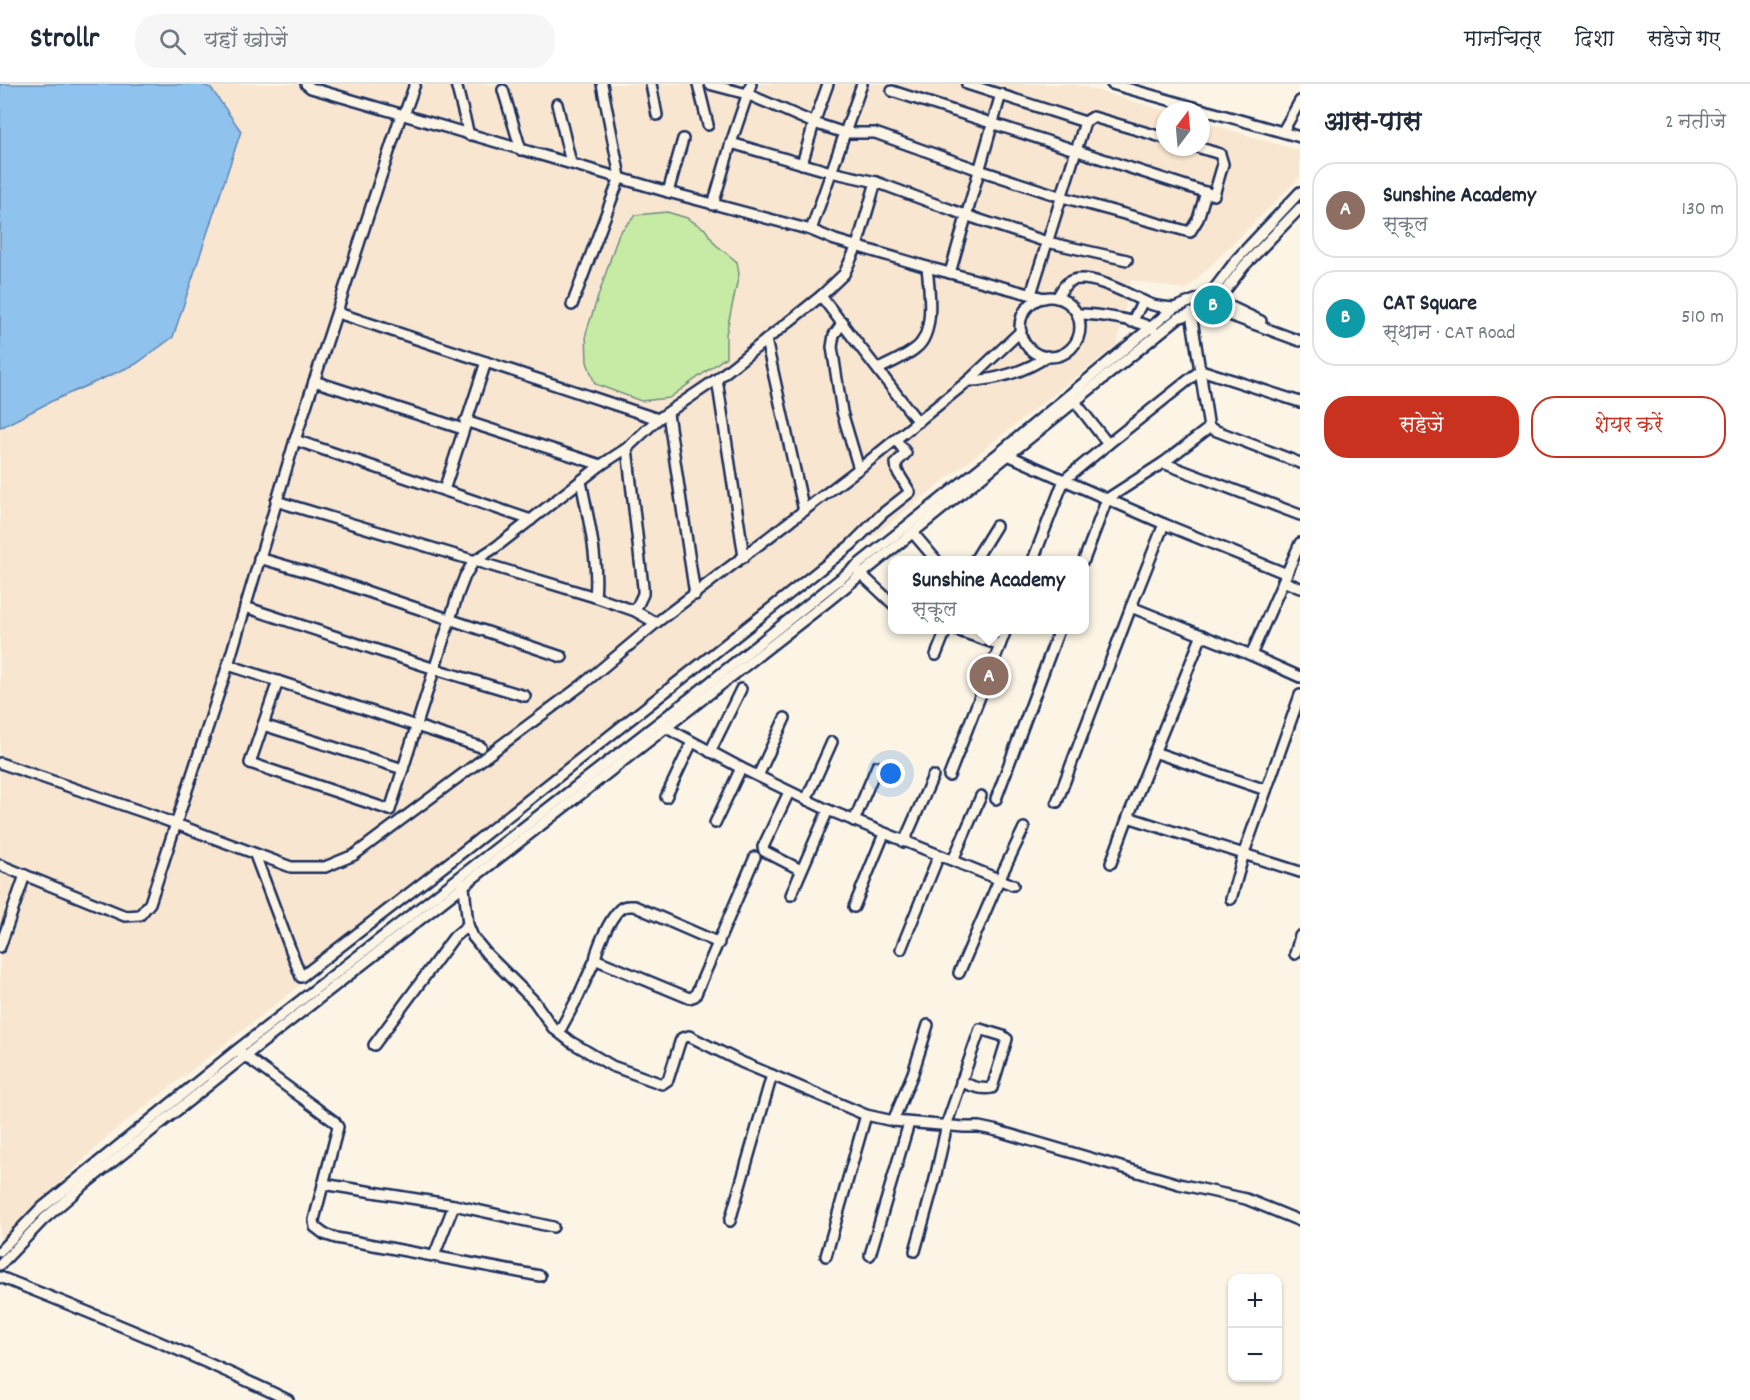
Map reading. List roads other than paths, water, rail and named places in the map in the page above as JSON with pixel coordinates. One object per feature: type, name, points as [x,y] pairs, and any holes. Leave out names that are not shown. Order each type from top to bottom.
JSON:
[{"type":"street","points":[[306,84],[311,88],[469,135],[713,205],[812,230],[835,240],[927,267],[1044,298],[1057,298],[1073,307],[1078,314],[1080,332],[1077,340],[1065,353],[1047,356],[1038,354],[1024,340],[1021,320],[1025,311],[1032,303],[1044,298]]},
{"type":"street","points":[[0,866],[125,916],[140,915],[150,903],[228,665],[314,381],[415,84]]},
{"type":"street","points":[[456,84],[469,135]]},
{"type":"street","points":[[572,305],[620,177],[602,84]]},
{"type":"street","points":[[651,84],[657,115]]},
{"type":"street","points":[[698,84],[708,125]]},
{"type":"street","points":[[713,205],[730,143],[751,84]]},
{"type":"street","points":[[802,164],[828,84]]},
{"type":"street","points":[[812,230],[862,84]]},
{"type":"street","points":[[967,84],[1085,122]]},
{"type":"street","points":[[1116,84],[1300,137]]},
{"type":"street","points":[[712,85],[747,94],[814,123],[845,133],[874,133],[1062,197],[1190,232],[1198,219],[1206,192]]},
{"type":"street","points":[[502,90],[521,150]]},
{"type":"street","points":[[892,91],[1214,195],[1223,164],[1220,154],[1210,151]]},
{"type":"street","points":[[950,273],[1001,94]]},
{"type":"street","points":[[1283,131],[1300,101]]},
{"type":"street","points":[[557,104],[571,163]]},
{"type":"street","points":[[1031,294],[1085,122],[1093,117],[1156,135]]},
{"type":"street","points":[[668,192],[683,139]]},
{"type":"street","points":[[730,143],[831,172],[876,182],[1047,242],[1127,260]]},
{"type":"street","points":[[278,681],[250,763],[390,810],[465,576],[474,561],[627,448],[658,419],[717,379],[821,296],[844,274],[857,246],[876,182]]},
{"type":"street","points":[[0,1251],[38,1211],[663,725],[1155,331],[1191,313],[1205,310],[1211,313],[1215,300],[1300,192]]},
{"type":"street","points":[[1250,253],[1300,208]]},
{"type":"street","points":[[878,369],[915,349],[921,343],[928,325],[930,295],[927,267]]},
{"type":"street","points":[[1057,298],[1066,284],[1073,280],[1084,280],[1106,285],[1158,307],[1174,308]]},
{"type":"street","points":[[1020,291],[1025,311]]},
{"type":"street","points":[[821,296],[918,422]]},
{"type":"street","points":[[1155,331],[1174,308],[1183,303],[1215,300],[1298,336]]},
{"type":"street","points":[[1132,322],[1143,301]]},
{"type":"street","points":[[338,313],[658,419]]},
{"type":"street","points":[[1191,313],[1209,428]]},
{"type":"street","points":[[1078,314],[1094,314],[1132,322],[1155,331]]},
{"type":"street","points":[[843,322],[834,335],[832,347],[842,412],[859,469]]},
{"type":"street","points":[[0,763],[291,867],[325,867],[354,855],[582,685],[656,623],[896,440],[968,381],[1021,331]]},
{"type":"street","points":[[765,340],[804,511]]},
{"type":"street","points":[[968,381],[981,381],[1035,366],[1047,356]]},
{"type":"street","points":[[444,490],[486,362]]},
{"type":"street","points":[[1201,370],[1300,402]]},
{"type":"street","points":[[1035,556],[1064,480],[1201,370]]},
{"type":"street","points":[[717,379],[744,557]]},
{"type":"street","points":[[314,381],[601,465]]},
{"type":"street","points":[[1072,398],[1108,444]]},
{"type":"street","points":[[857,571],[913,533],[1010,456],[1072,398]]},
{"type":"street","points":[[668,414],[695,595]]},
{"type":"street","points":[[1086,556],[1107,499],[1162,463],[1209,428]]},
{"type":"street","points":[[1209,428],[1300,463]]},
{"type":"street","points":[[295,440],[531,519]]},
{"type":"street","points":[[255,855],[301,977],[851,545],[882,514],[910,492],[897,471],[896,463],[906,453],[896,440]]},
{"type":"street","points":[[627,448],[643,587],[643,594],[635,611]]},
{"type":"street","points":[[1010,456],[1285,578],[1300,588]]},
{"type":"street","points":[[1162,463],[1300,515]]},
{"type":"street","points":[[581,481],[596,569],[595,597]]},
{"type":"street","points":[[276,501],[595,597],[635,611],[656,623]]},
{"type":"street","points":[[1056,802],[1164,524]]},
{"type":"street","points":[[978,556],[996,526]]},
{"type":"street","points":[[913,533],[932,556]]},
{"type":"street","points":[[1251,655],[1300,543]]},
{"type":"street","points":[[259,558],[318,575],[562,657]]},
{"type":"street","points":[[857,571],[888,599]]},
{"type":"street","points":[[245,607],[525,696]]},
{"type":"street","points":[[1131,607],[1300,677]]},
{"type":"street","points":[[936,655],[942,634]]},
{"type":"street","points":[[968,634],[1000,645]]},
{"type":"street","points":[[949,776],[1004,634]]},
{"type":"street","points":[[996,799],[1058,634]]},
{"type":"street","points":[[1111,863],[1202,635]]},
{"type":"street","points":[[228,665],[481,747]]},
{"type":"street","points":[[710,752],[741,689]]},
{"type":"street","points":[[1231,899],[1244,853],[1300,695]]},
{"type":"street","points":[[758,776],[785,718]]},
{"type":"street","points":[[263,725],[403,769]]},
{"type":"street","points":[[663,725],[710,752],[806,800],[884,834],[1013,885]]},
{"type":"street","points":[[666,797],[692,742]]},
{"type":"street","points":[[806,800],[832,742]]},
{"type":"street","points":[[1155,752],[1266,790]]},
{"type":"street","points":[[854,821],[877,766]]},
{"type":"street","points":[[715,823],[741,768]]},
{"type":"street","points":[[904,842],[933,776]]},
{"type":"street","points":[[789,792],[764,851],[801,870]]},
{"type":"street","points":[[953,860],[981,796]]},
{"type":"street","points":[[791,896],[828,810]]},
{"type":"street","points":[[1128,817],[1300,872]]},
{"type":"street","points":[[959,973],[999,879],[1024,828]]},
{"type":"street","points":[[854,907],[884,834]]},
{"type":"street","points":[[902,949],[939,855]]},
{"type":"street","points":[[595,961],[689,998],[695,996],[755,857]]},
{"type":"street","points":[[0,947],[25,875]]},
{"type":"street","points":[[460,883],[468,925],[473,937],[486,953],[534,1001],[553,1028],[571,1042],[612,1066],[662,1084],[668,1080],[682,1038],[689,1036],[866,1115],[909,1123],[979,1127],[998,1131],[1179,1184],[1246,1199],[1300,1221]]},
{"type":"street","points":[[559,1032],[595,961],[605,932],[620,908],[627,905],[634,906],[719,943]]},
{"type":"street","points":[[374,1045],[454,937],[468,925]]},
{"type":"street","points":[[1295,954],[1300,936]]},
{"type":"street","points":[[893,1121],[913,1073],[928,1025]]},
{"type":"street","points":[[915,1251],[947,1126],[961,1081],[980,1029],[1007,1039],[992,1088],[968,1085],[961,1081]]},
{"type":"street","points":[[241,1053],[335,1122],[338,1127],[314,1220],[315,1227],[324,1234],[540,1276]]},
{"type":"street","points":[[0,1265],[51,1212],[241,1053]]},
{"type":"street","points":[[730,1221],[772,1075]]},
{"type":"street","points":[[826,1256],[866,1115]]},
{"type":"street","points":[[870,1255],[909,1123]]},
{"type":"street","points":[[323,1184],[454,1205],[553,1227]]},
{"type":"street","points":[[434,1256],[454,1205]]},
{"type":"street","points":[[0,1277],[164,1343],[288,1400]]},
{"type":"water","points":[[0,84],[200,84],[211,88],[241,131],[173,337],[136,364],[0,427]]},
{"type":"place","name":"CAT Square","points":[[1213,305]]},
{"type":"place","name":"Sunshine Academy","points":[[989,676]]}]
